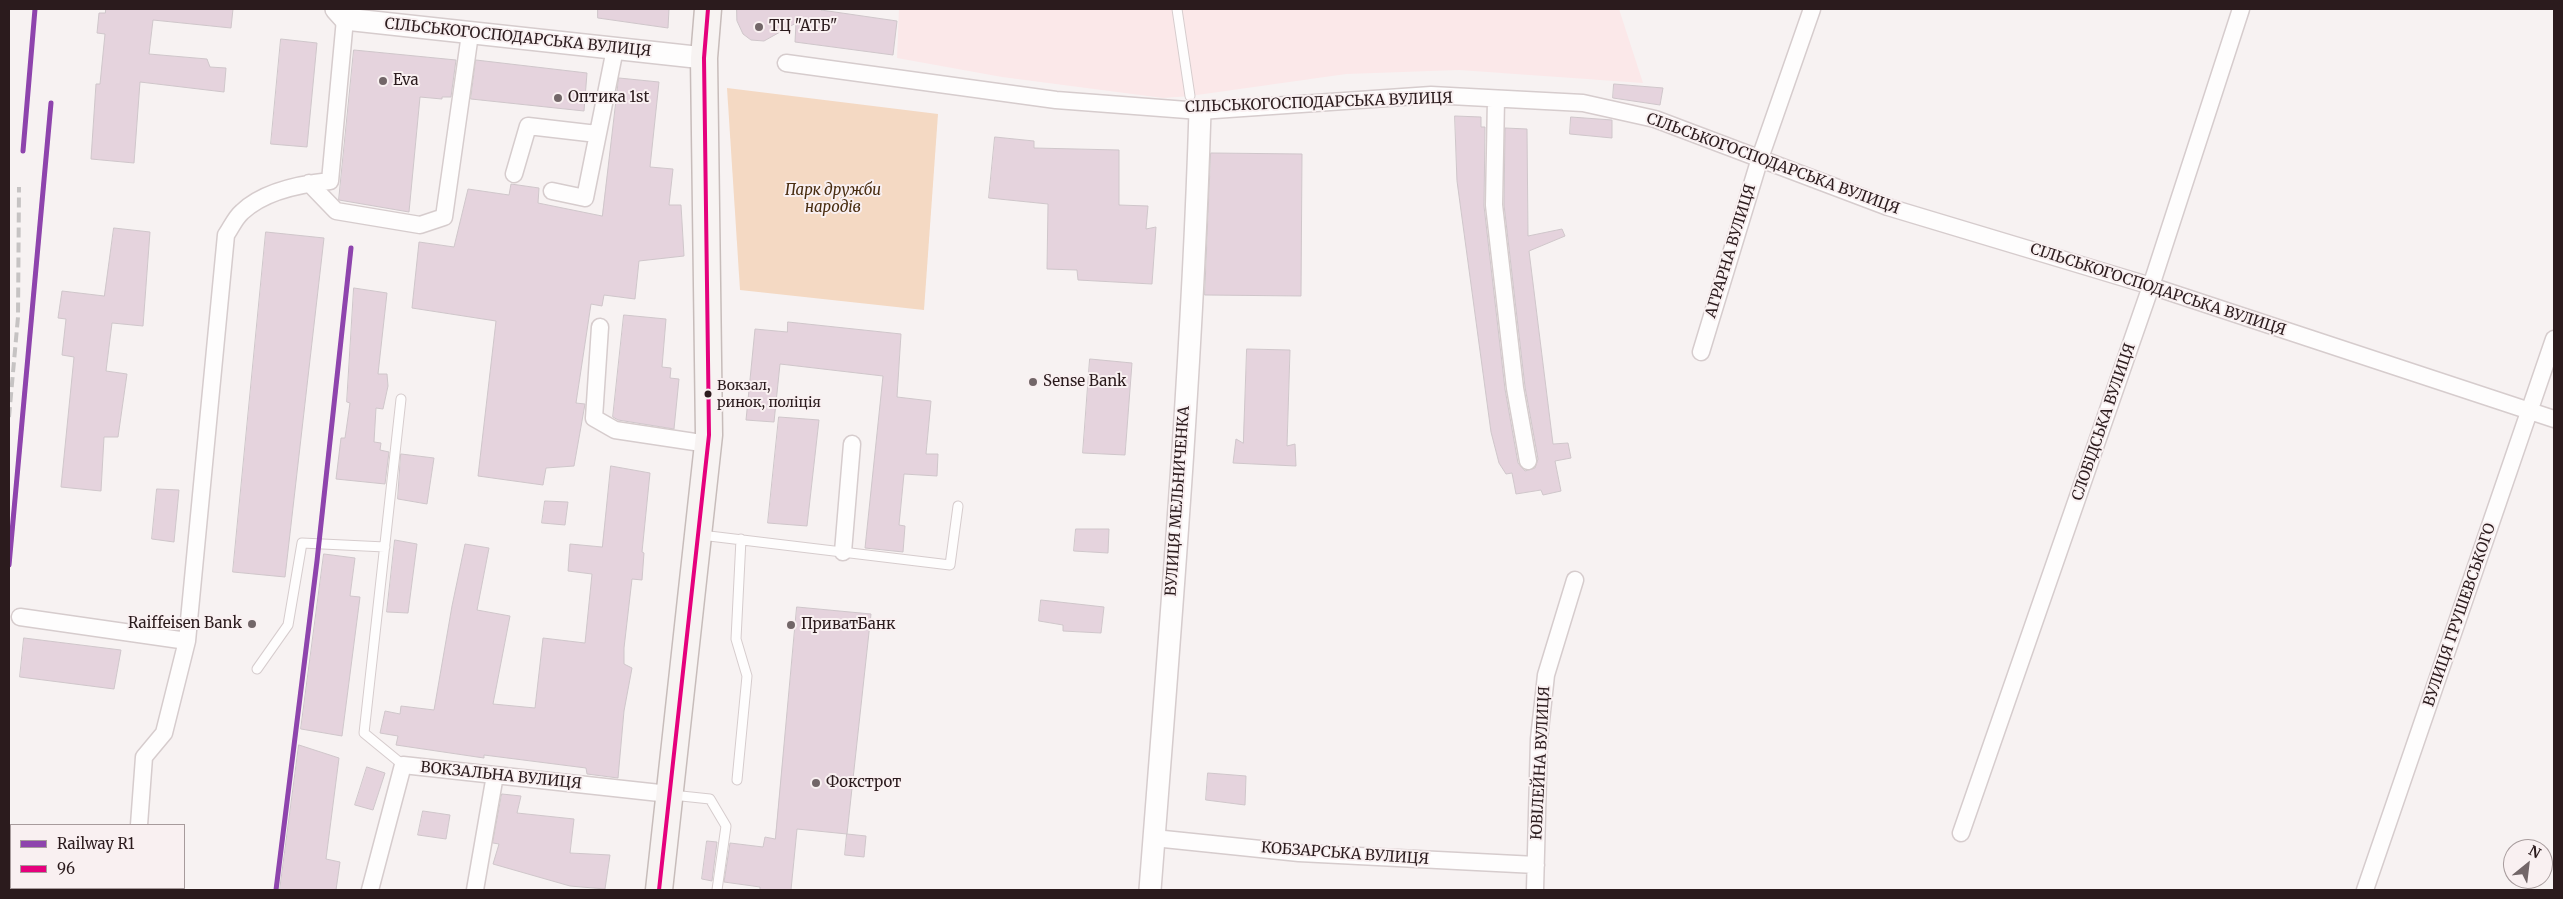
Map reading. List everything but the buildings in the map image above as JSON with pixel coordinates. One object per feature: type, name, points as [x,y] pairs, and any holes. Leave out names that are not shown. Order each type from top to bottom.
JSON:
[{"type":"main road","points":[[659,890],[708,444],[704,58],[708,9]]},
{"type":"street","name":"АГРАРНА ВУЛИЦЯ","points":[[1701,352],[1760,158],[1812,9]]},
{"type":"street","name":"СЛОБІДСЬКА ВУЛИЦЯ","points":[[1961,833],[2151,286],[2241,9]]},
{"type":"street","name":"СІЛЬСЬКОГОСПОДАРСЬКА ВУЛИЦЯ","points":[[341,14],[470,34],[704,58]]},
{"type":"street","points":[[139,824],[144,757],[164,733],[187,641],[226,235],[241,212],[268,195],[310,183],[330,181],[341,14]]},
{"type":"street","points":[[310,183],[336,211],[420,225],[444,217],[470,34]]},
{"type":"street","points":[[552,191],[585,198],[616,49]]},
{"type":"street","name":"СІЛЬСЬКОГОСПОДАРСЬКА ВУЛИЦЯ","points":[[786,63],[1056,100],[1195,104],[1431,95],[1592,105],[1655,119],[1888,207],[2151,286],[2554,419]]},
{"type":"street","points":[[1496,99],[1494,205],[1516,388],[1528,461]]},
{"type":"street","name":"ВУЛИЦЯ МЕЛЬНИЧЕНКА","points":[[1150,890],[1180,486],[1197,212],[1195,104]]},
{"type":"street","points":[[514,174],[528,126],[598,134]]},
{"type":"street","points":[[600,327],[594,418],[615,430],[708,444]]},
{"type":"street","name":"ВУЛИЦЯ ГРУШЕВСЬКОГО","points":[[2365,890],[2554,339]]},
{"type":"street","points":[[843,552],[852,444]]},
{"type":"street","name":"ЮВІЛЕЙНА ВУЛИЦЯ","points":[[1535,890],[1539,740],[1546,675],[1565,620],[1575,580]]},
{"type":"street","points":[[20,617],[187,641]]},
{"type":"street","name":"ВОКЗАЛЬНА ВУЛИЦЯ","points":[[370,890],[403,765],[669,794]]},
{"type":"street","points":[[475,890],[495,775]]},
{"type":"street","name":"КОБЗАРСЬКА ВУЛИЦЯ","points":[[1154,838],[1299,853],[1536,865]]},
{"type":"lane","points":[[1177,9],[1195,104]]},
{"type":"lane","points":[[401,399],[364,733],[403,765]]},
{"type":"lane","points":[[698,534],[950,565],[958,506]]},
{"type":"lane","points":[[737,780],[747,676],[736,640],[740,540]]},
{"type":"lane","points":[[257,669],[288,625],[302,543],[385,547]]},
{"type":"lane","points":[[669,794],[710,799],[726,826],[717,890]]},
{"type":"shaded area","points":[[899,9],[1619,9],[1643,83],[1459,70],[1346,74],[1190,96],[1163,98],[1002,77],[897,58]]},
{"type":"green space","name":"Парк дружби народів","points":[[727,88],[938,114],[924,310],[740,290]]},
{"type":"railway","points":[[9,565],[51,103]]},
{"type":"railway","points":[[9,417],[18,317],[19,187]]},
{"type":"railway","points":[[276,890],[317,561],[351,248]]},
{"type":"rail line","name":"R1","points":[[23,151],[35,9]]},
{"type":"rail line","name":"R1","points":[[9,565],[51,103]]},
{"type":"rail line","name":"R1","points":[[276,890],[317,561],[351,248]]},
{"type":"transit line","name":"96","points":[[659,890],[709,435],[704,58],[708,9]]},
{"type":"place","name":"ТЦ \"АТБ\"","points":[[759,27]]},
{"type":"place","name":"Eva","points":[[383,81]]},
{"type":"place","name":"Оптика 1st","points":[[558,98]]},
{"type":"place","name":"Sense Bank","points":[[1033,382]]},
{"type":"place","name":"Вокзал, ринок, поліція","points":[[708,394]]},
{"type":"place","name":"Raiffeisen Bank","points":[[252,624]]},
{"type":"place","name":"ПриватБанк","points":[[791,625]]},
{"type":"place","name":"Фокстрот","points":[[816,783]]}]
